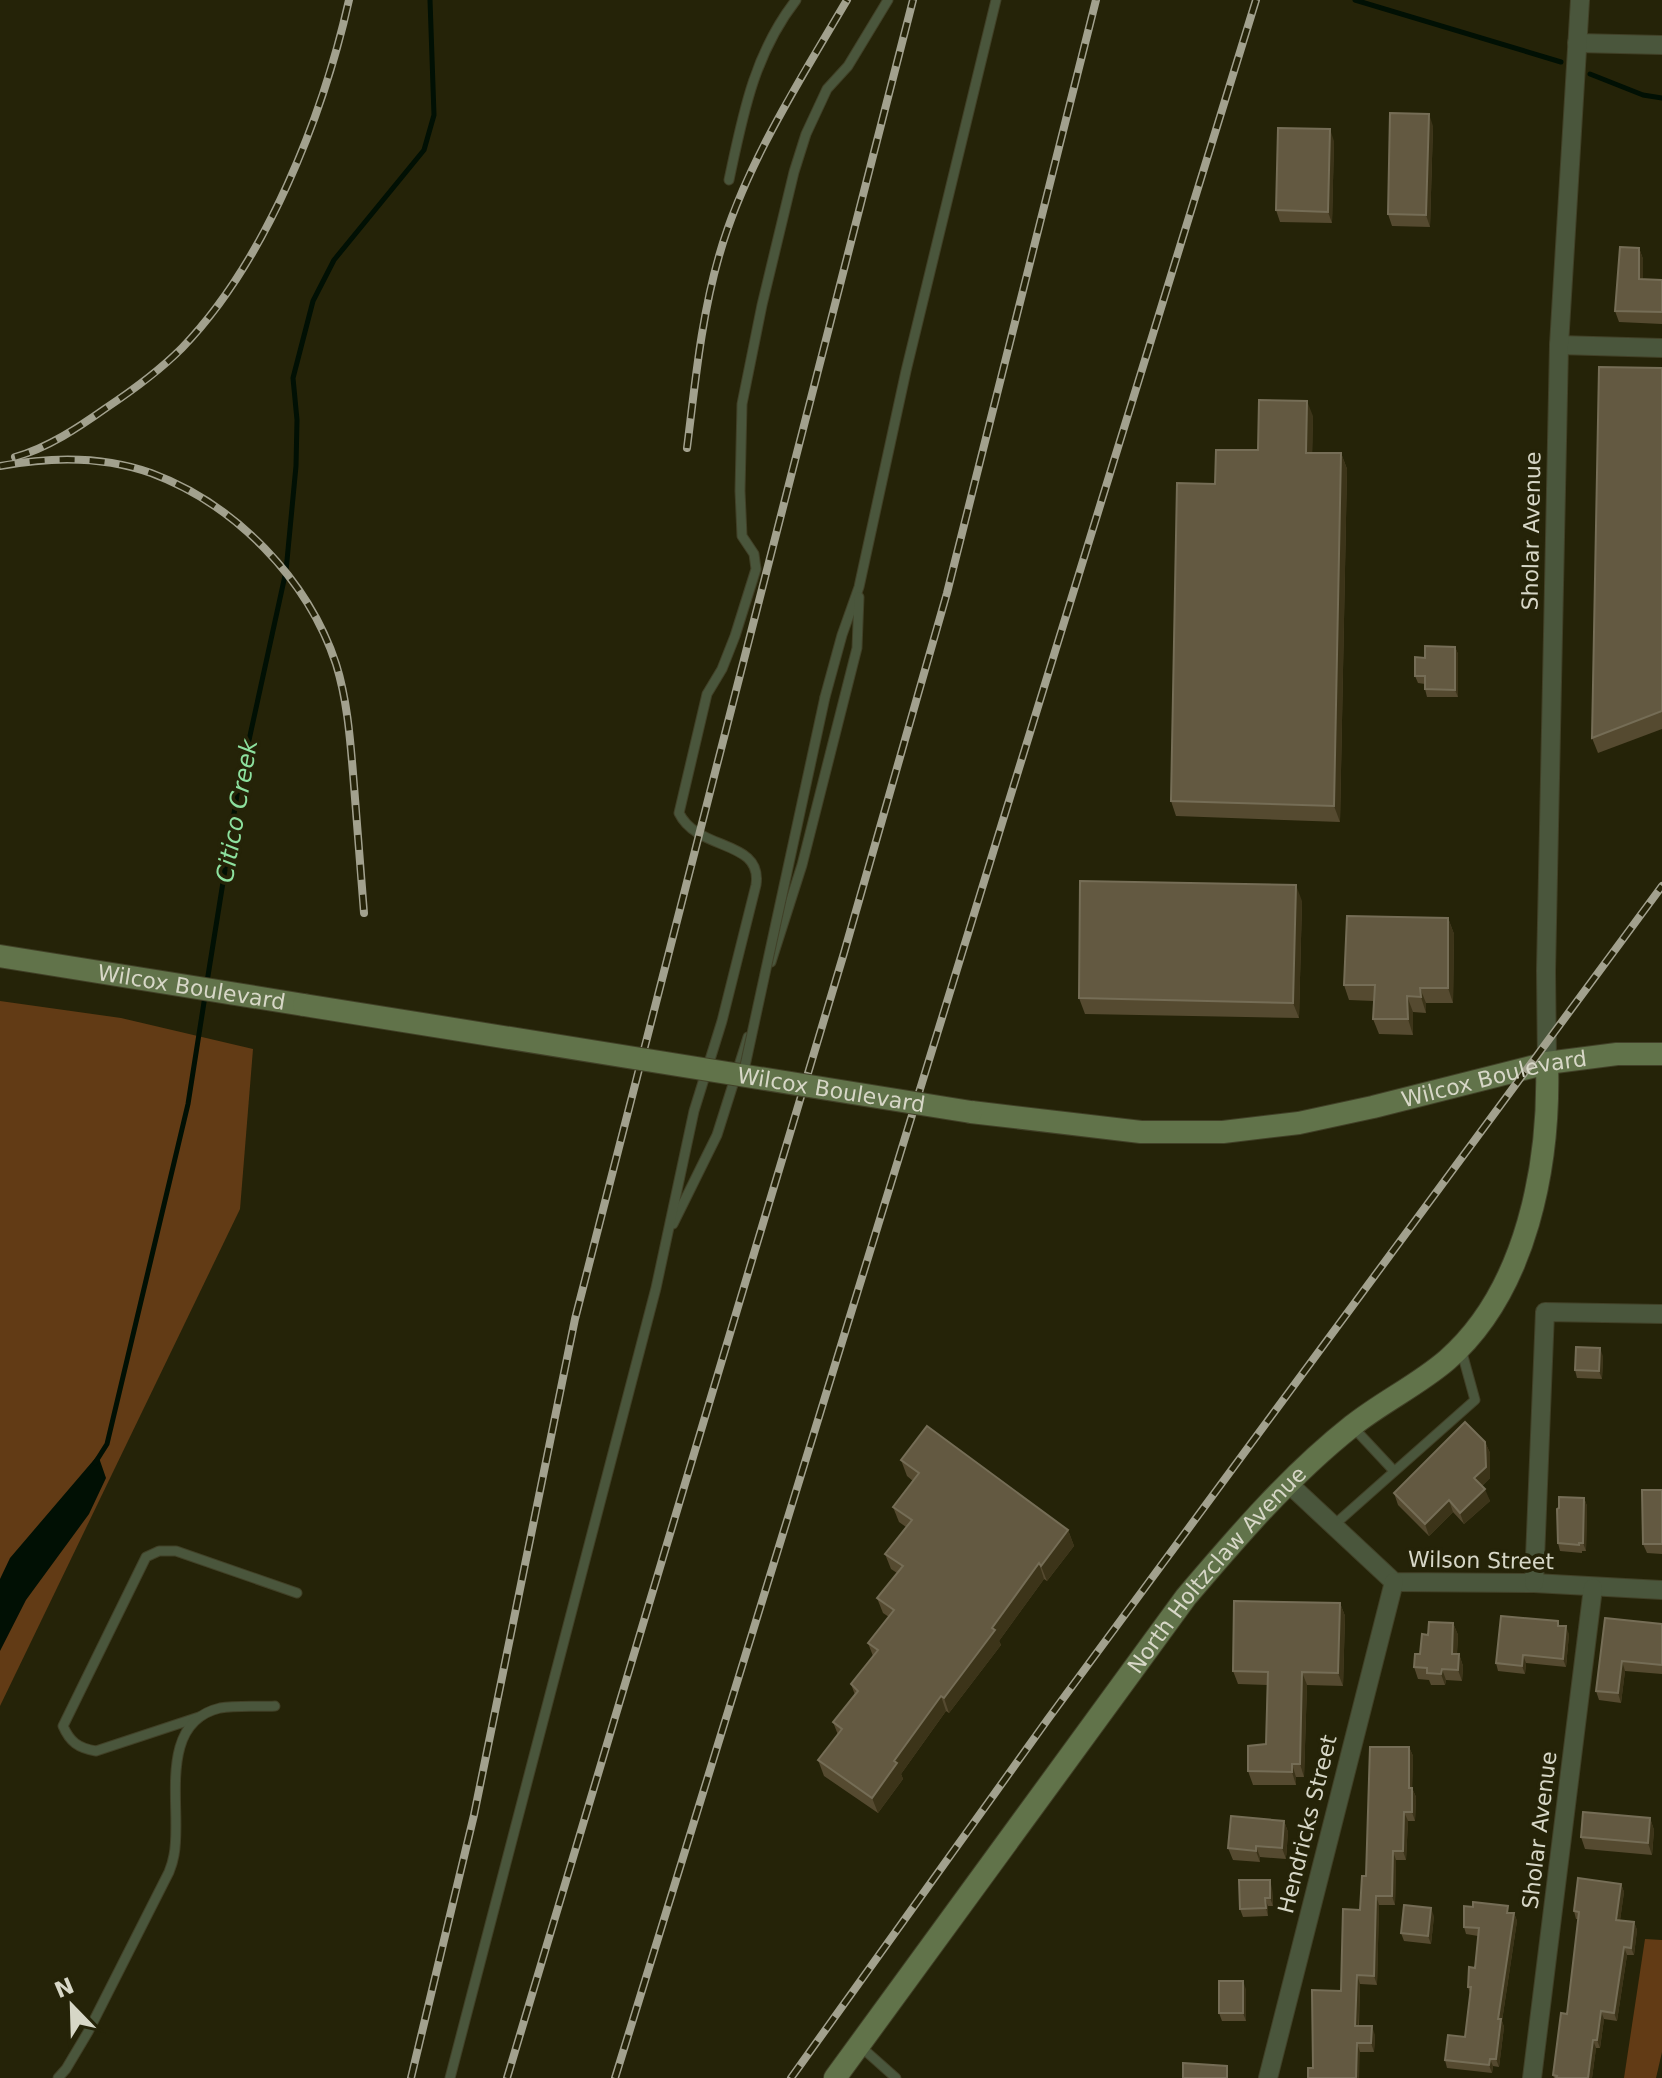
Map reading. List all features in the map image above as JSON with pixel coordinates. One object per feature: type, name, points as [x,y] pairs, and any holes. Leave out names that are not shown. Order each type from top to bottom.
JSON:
[{"type":"main road","name":"Wilcox Boulevard","points":[[0,956],[971,1112],[1141,1132],[1223,1132],[1299,1123],[1547,1063],[1617,1054],[1662,1054]]},
{"type":"main road","name":"North Holtzclaw Avenue","points":[[835,2078],[1186,1597],[1289,1484],[1352,1426],[1429,1374],[1461,1346],[1493,1302],[1526,1227],[1540,1173],[1547,1130],[1547,1063]]},
{"type":"street","name":"Sholar Avenue","points":[[1547,1063],[1546,956],[1559,345],[1580,0]]},
{"type":"street","points":[[1577,43],[1662,45]]},
{"type":"street","points":[[1559,345],[1662,348]]},
{"type":"street","points":[[1534,1583],[1545,1312],[1662,1314]]},
{"type":"street","name":"Wilson Street","points":[[1289,1484],[1394,1582],[1534,1583],[1662,1590]]},
{"type":"street","name":"Hendricks Street","points":[[1268,2078],[1394,1582]]},
{"type":"street","name":"Sholar Avenue","points":[[1532,2078],[1593,1588]]},
{"type":"lane","points":[[729,180],[758,66],[777,24],[796,0]]},
{"type":"lane","points":[[450,2078],[656,1288],[694,1111],[722,1021],[758,871],[752,860],[741,852],[698,835],[686,825],[679,813],[707,694],[722,669],[735,636],[756,569],[754,554],[742,536],[740,491],[742,404],[762,305],[806,134],[827,89],[848,66],[888,0]]},
{"type":"lane","points":[[743,1075],[825,697],[859,587],[906,371],[996,0]]},
{"type":"lane","points":[[667,1238],[717,1135],[802,865],[857,648],[859,587]]},
{"type":"lane","points":[[1334,1525],[1475,1400],[1461,1346]]},
{"type":"lane","points":[[1352,1426],[1394,1471]]},
{"type":"lane","points":[[275,1706],[220,1708],[96,1751],[82,1749],[69,1739],[63,1726],[146,1557],[159,1551],[176,1551],[297,1593]]},
{"type":"lane","points":[[58,2078],[88,2032],[169,1872],[175,1853],[178,1752],[199,1717]]},
{"type":"lane","points":[[858,2044],[896,2078]]},
{"type":"shaded area","points":[[0,1001],[121,1018],[253,1049],[240,1209],[0,1706]]},
{"type":"shaded area","points":[[98,1455],[106,1478],[89,1514],[26,1600],[0,1651],[0,1579],[10,1558]]},
{"type":"shaded area","points":[[1645,1939],[1662,1940],[1662,2052],[1656,2078],[1624,2078]]},
{"type":"building","points":[[1390,113],[1429,114],[1426,215],[1388,214]]},
{"type":"building","points":[[1278,128],[1330,129],[1328,212],[1276,210]]},
{"type":"building","points":[[1620,247],[1639,248],[1639,279],[1662,280],[1662,312],[1615,311]]},
{"type":"building","points":[[1599,367],[1662,368],[1662,711],[1592,738]]},
{"type":"building","points":[[1259,400],[1307,401],[1306,453],[1341,453],[1334,806],[1171,801],[1177,483],[1215,484],[1216,450],[1258,450]]},
{"type":"building","points":[[1425,646],[1455,647],[1455,690],[1425,689],[1425,676],[1415,676],[1415,657],[1425,658]]},
{"type":"building","points":[[1080,881],[1296,885],[1293,1003],[1079,998]]},
{"type":"building","points":[[1347,916],[1448,918],[1448,988],[1420,988],[1421,997],[1407,996],[1408,1019],[1373,1019],[1375,985],[1344,985]]},
{"type":"building","points":[[1576,1347],[1600,1348],[1599,1371],[1575,1370]]},
{"type":"building","points":[[1465,1422],[1485,1442],[1486,1467],[1474,1478],[1485,1489],[1460,1513],[1449,1500],[1425,1524],[1394,1493]]},
{"type":"building","points":[[927,1426],[1068,1530],[1041,1566],[1039,1563],[992,1628],[995,1630],[944,1698],[941,1696],[894,1761],[897,1763],[872,1798],[818,1760],[842,1729],[833,1722],[858,1691],[851,1684],[878,1650],[868,1643],[894,1610],[877,1598],[903,1566],[885,1554],[912,1520],[893,1507],[919,1473],[901,1460]]},
{"type":"building","points":[[1642,1490],[1662,1490],[1662,1544],[1643,1544]]},
{"type":"building","points":[[1559,1497],[1584,1498],[1583,1543],[1579,1545],[1558,1543]]},
{"type":"building","points":[[1234,1601],[1340,1603],[1338,1673],[1302,1672],[1300,1764],[1292,1764],[1292,1772],[1248,1771],[1248,1746],[1266,1744],[1268,1672],[1233,1671]]},
{"type":"building","points":[[1501,1616],[1558,1621],[1558,1626],[1566,1626],[1563,1659],[1523,1655],[1522,1666],[1496,1663]]},
{"type":"building","points":[[1605,1618],[1662,1624],[1662,1665],[1622,1661],[1618,1693],[1596,1691]]},
{"type":"building","points":[[1429,1622],[1453,1623],[1452,1654],[1459,1654],[1458,1670],[1442,1669],[1441,1674],[1427,1673],[1427,1668],[1414,1667],[1415,1654],[1420,1654],[1422,1634],[1428,1635]]},
{"type":"building","points":[[1370,1747],[1409,1747],[1409,1788],[1412,1788],[1412,1812],[1404,1812],[1403,1851],[1393,1851],[1392,1896],[1376,1896],[1374,1976],[1357,1975],[1355,2026],[1372,2026],[1371,2043],[1357,2043],[1356,2078],[1308,2078],[1308,2068],[1313,2068],[1312,1990],[1341,1991],[1343,1909],[1360,1910],[1362,1876],[1366,1876]]},
{"type":"building","points":[[1583,1812],[1650,1818],[1648,1843],[1581,1837]]},
{"type":"building","points":[[1231,1816],[1284,1821],[1282,1848],[1256,1846],[1256,1851],[1228,1848]]},
{"type":"building","points":[[1578,1878],[1621,1884],[1616,1920],[1634,1922],[1631,1948],[1624,1947],[1614,2013],[1601,2011],[1588,2078],[1556,2078],[1553,2075],[1561,2013],[1567,2014],[1579,1912],[1574,1911]]},
{"type":"building","points":[[1239,1880],[1270,1880],[1270,1898],[1265,1898],[1266,1908],[1240,1909]]},
{"type":"building","points":[[1473,1902],[1508,1906],[1507,1913],[1514,1913],[1498,2019],[1501,2019],[1496,2059],[1490,2059],[1489,2065],[1445,2060],[1448,2035],[1465,2037],[1471,1987],[1468,1987],[1469,1967],[1475,1968],[1479,1928],[1464,1927],[1464,1906],[1473,1907]]},
{"type":"building","points":[[1404,1905],[1431,1908],[1428,1936],[1401,1933]]},
{"type":"building","points":[[1219,1981],[1243,1981],[1243,2013],[1219,2013]]},
{"type":"building","points":[[1183,2063],[1227,2066],[1227,2078],[1183,2078]]},
{"type":"waterway","name":"Citico Creek","points":[[207,982],[237,795],[286,571],[296,466],[297,420],[293,378],[313,301],[334,260],[424,150],[434,115],[430,0]]},
{"type":"waterway","points":[[1355,0],[1561,62]]},
{"type":"waterway","points":[[1590,74],[1643,95],[1662,98]]},
{"type":"waterway","name":"Citico Creek","points":[[95,1463],[107,1444],[188,1104],[205,996]]},
{"type":"railway","points":[[15,457],[63,436],[136,387],[182,348],[212,313],[240,273],[287,185],[324,91],[349,0]]},
{"type":"railway","points":[[687,448],[708,303],[730,223],[758,157],[847,0]]},
{"type":"railway","points":[[411,2078],[474,1815],[575,1319],[913,0]]},
{"type":"railway","points":[[507,2078],[844,953],[947,593],[1096,0]]},
{"type":"railway","points":[[615,2078],[1256,0]]},
{"type":"railway","points":[[0,466],[76,460],[114,463],[151,473],[211,504],[264,548],[287,574],[323,633],[343,691],[351,746],[364,913]]},
{"type":"railway","points":[[791,2078],[1048,1719],[1662,886]]}]
